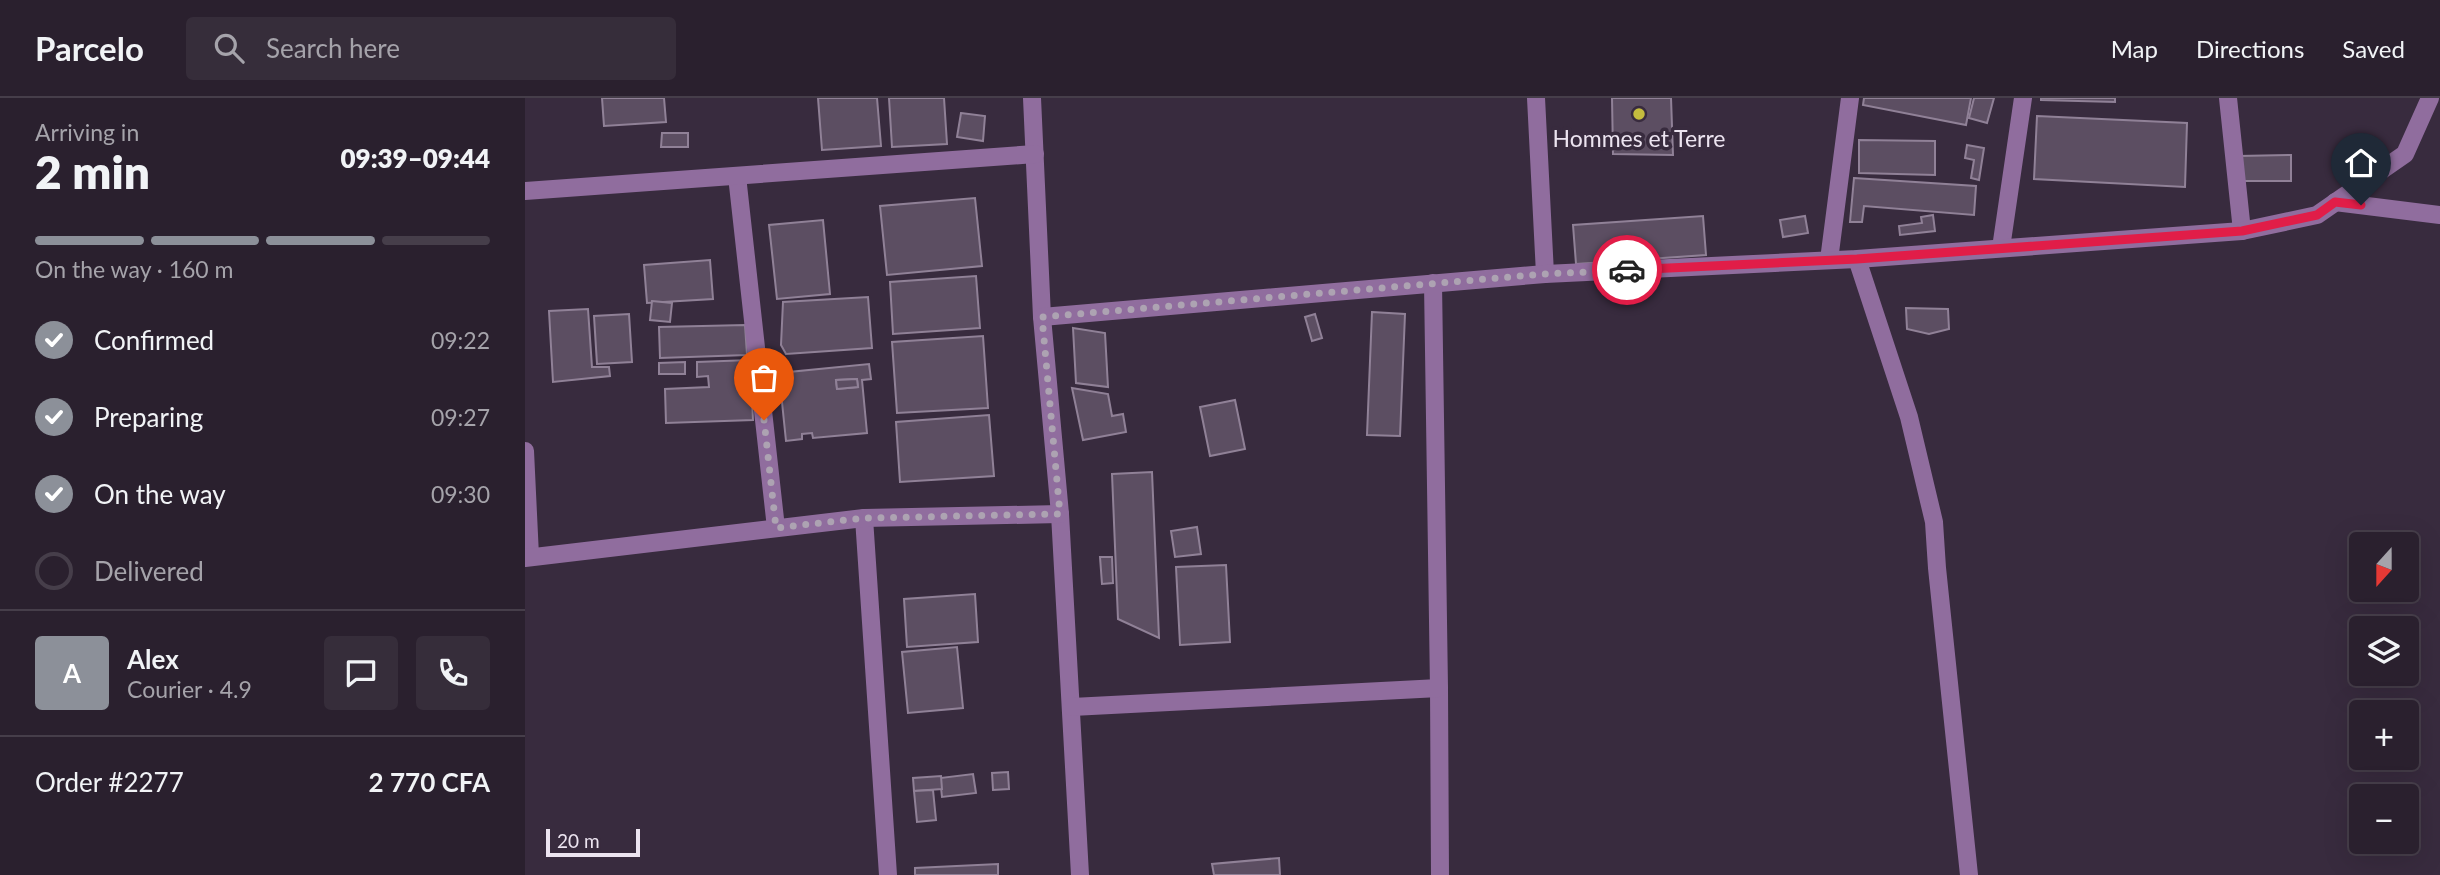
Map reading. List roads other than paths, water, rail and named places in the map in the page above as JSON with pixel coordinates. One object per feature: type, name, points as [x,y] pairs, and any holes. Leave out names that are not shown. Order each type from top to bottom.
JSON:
[{"type":"street","points":[[1032,98],[1042,317],[1060,514],[1080,875]]},
{"type":"street","points":[[1536,98],[1545,274]]},
{"type":"street","points":[[1829,260],[1850,98]]},
{"type":"street","points":[[2001,248],[2023,98]]},
{"type":"street","points":[[2228,98],[2242,231]]},
{"type":"street","points":[[1042,317],[1545,274],[1857,259],[2242,231],[2317,215],[2405,154],[2430,98]]},
{"type":"street","points":[[525,191],[1035,154]]},
{"type":"street","points":[[737,176],[776,528]]},
{"type":"street","points":[[2335,202],[2440,215]]},
{"type":"street","points":[[1857,259],[1909,417],[1934,522],[1969,875]]},
{"type":"street","points":[[1433,283],[1440,875]]},
{"type":"street","points":[[525,451],[527,557],[864,518],[1060,514]]},
{"type":"street","points":[[864,518],[888,875]]},
{"type":"street","points":[[1072,707],[1439,688]]},
{"type":"place","name":"Hommes et Terre","points":[[1639,114]]}]
